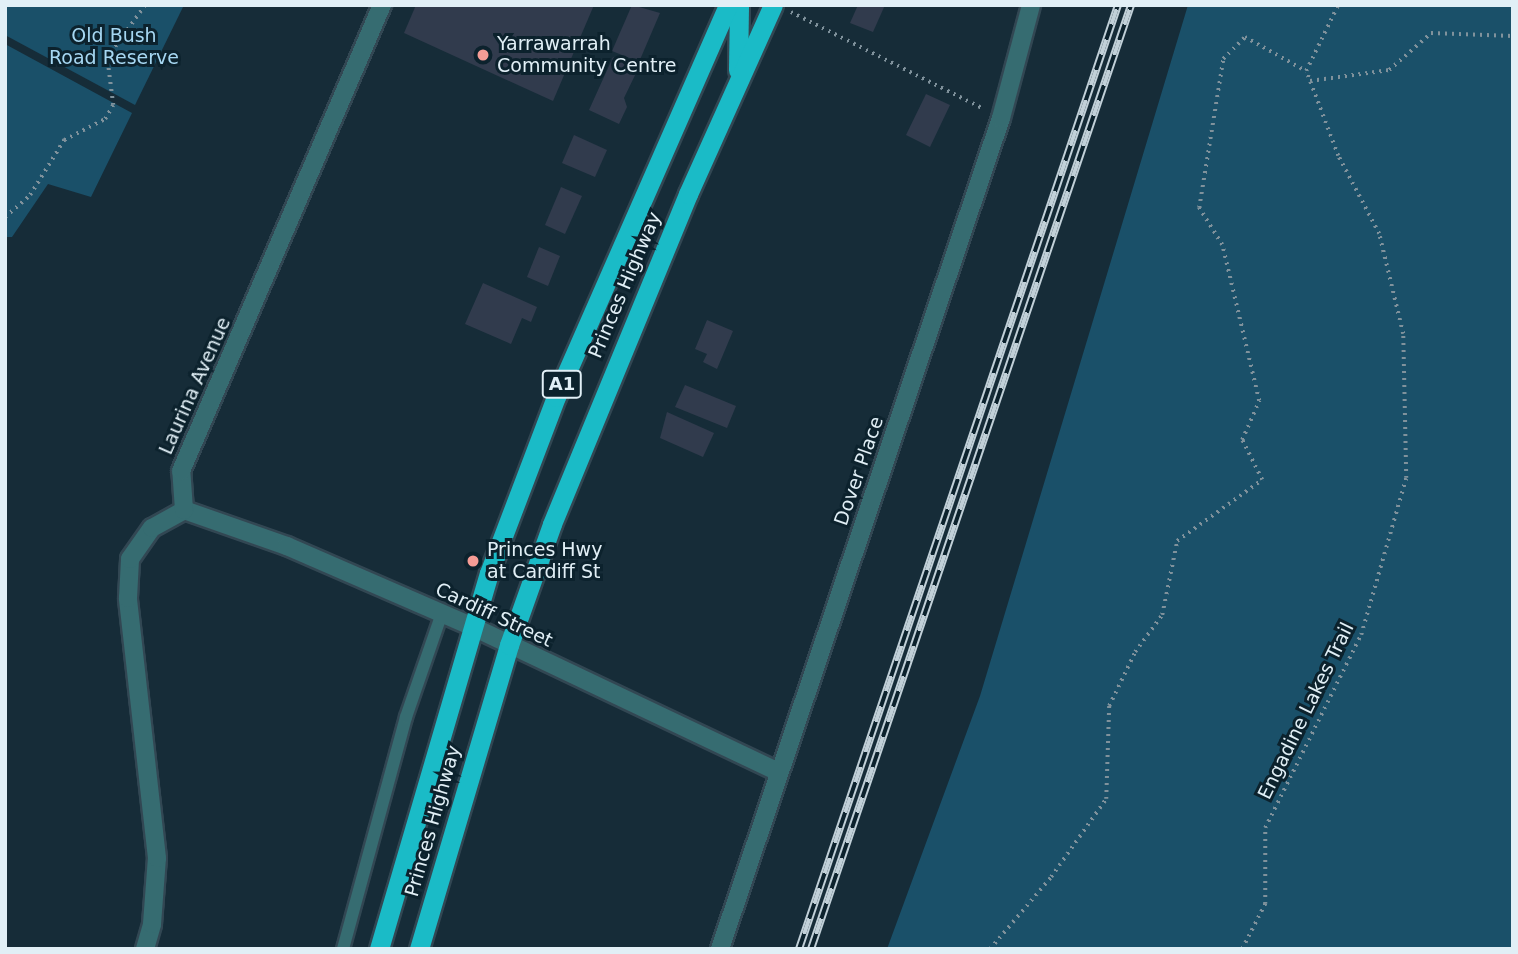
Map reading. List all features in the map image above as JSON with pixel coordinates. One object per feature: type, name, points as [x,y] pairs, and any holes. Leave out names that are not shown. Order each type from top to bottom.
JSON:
[{"type":"highway","name":"Princes Highway","points":[[379,949],[471,626],[556,397],[728,5]]},
{"type":"highway","points":[[737,84],[738,5]]},
{"type":"highway","name":"Princes Highway","points":[[419,949],[509,645],[606,390],[737,84],[781,8]]},
{"type":"street","name":"Laurina Avenue","points":[[184,510],[181,471],[382,5]]},
{"type":"street","name":"Dover Place","points":[[720,949],[1001,118],[1031,5]]},
{"type":"street","name":"Cardiff Street","points":[[184,510],[287,546],[442,613],[779,772]]},
{"type":"street","points":[[145,949],[152,923],[157,858],[128,569],[142,537],[184,510]]},
{"type":"lane","points":[[344,949],[406,716],[442,613]]},
{"type":"path","points":[[5,217],[30,195],[64,139],[104,120],[113,104],[107,58],[145,5]]},
{"type":"path","points":[[990,949],[1051,877],[1106,799],[1109,706],[1135,652],[1162,615],[1177,541],[1262,480],[1242,440],[1259,401],[1256,388],[1222,245],[1199,208],[1223,59],[1245,37],[1306,71],[1338,5]]},
{"type":"path","points":[[781,8],[1001,118]]},
{"type":"path","points":[[1310,81],[1389,70],[1431,33],[1513,36]]},
{"type":"path","name":"Engadine Lakes Trail","points":[[1242,949],[1265,904],[1265,828],[1361,635],[1406,478],[1404,334],[1382,246],[1338,156],[1306,71]]},
{"type":"green space","name":"Old Bush Road Reserve","points":[[5,5],[184,5],[135,105],[5,35]]},
{"type":"green space","points":[[1188,5],[1513,5],[1513,949],[887,949],[980,696]]},
{"type":"green space","points":[[5,44],[132,113],[91,197],[48,184],[12,237],[5,237]]},
{"type":"building","points":[[416,5],[594,5],[553,101],[404,33]]},
{"type":"building","points":[[632,5],[660,13],[639,62],[612,51]]},
{"type":"building","points":[[858,5],[885,5],[873,32],[850,23]]},
{"type":"building","points":[[613,57],[638,69],[624,98],[627,107],[619,124],[589,110]]},
{"type":"building","points":[[926,94],[950,105],[930,147],[906,135]]},
{"type":"building","points":[[574,135],[607,150],[595,177],[562,163]]},
{"type":"building","points":[[561,187],[582,196],[565,234],[545,225]]},
{"type":"building","points":[[539,247],[560,256],[548,286],[527,277]]},
{"type":"building","points":[[483,283],[537,307],[531,322],[522,318],[511,344],[465,324]]},
{"type":"building","points":[[707,320],[733,331],[717,369],[703,362],[707,354],[695,349]]},
{"type":"building","points":[[685,385],[736,406],[727,428],[675,407]]},
{"type":"building","points":[[667,412],[714,433],[703,457],[660,438]]},
{"type":"railway","points":[[799,949],[1118,5]]},
{"type":"railway","points":[[811,949],[1131,5]]},
{"type":"place","name":"Yarrawarrah Community Centre","points":[[483,55]]},
{"type":"place","name":"Princes Hwy at Cardiff St","points":[[473,561]]}]
